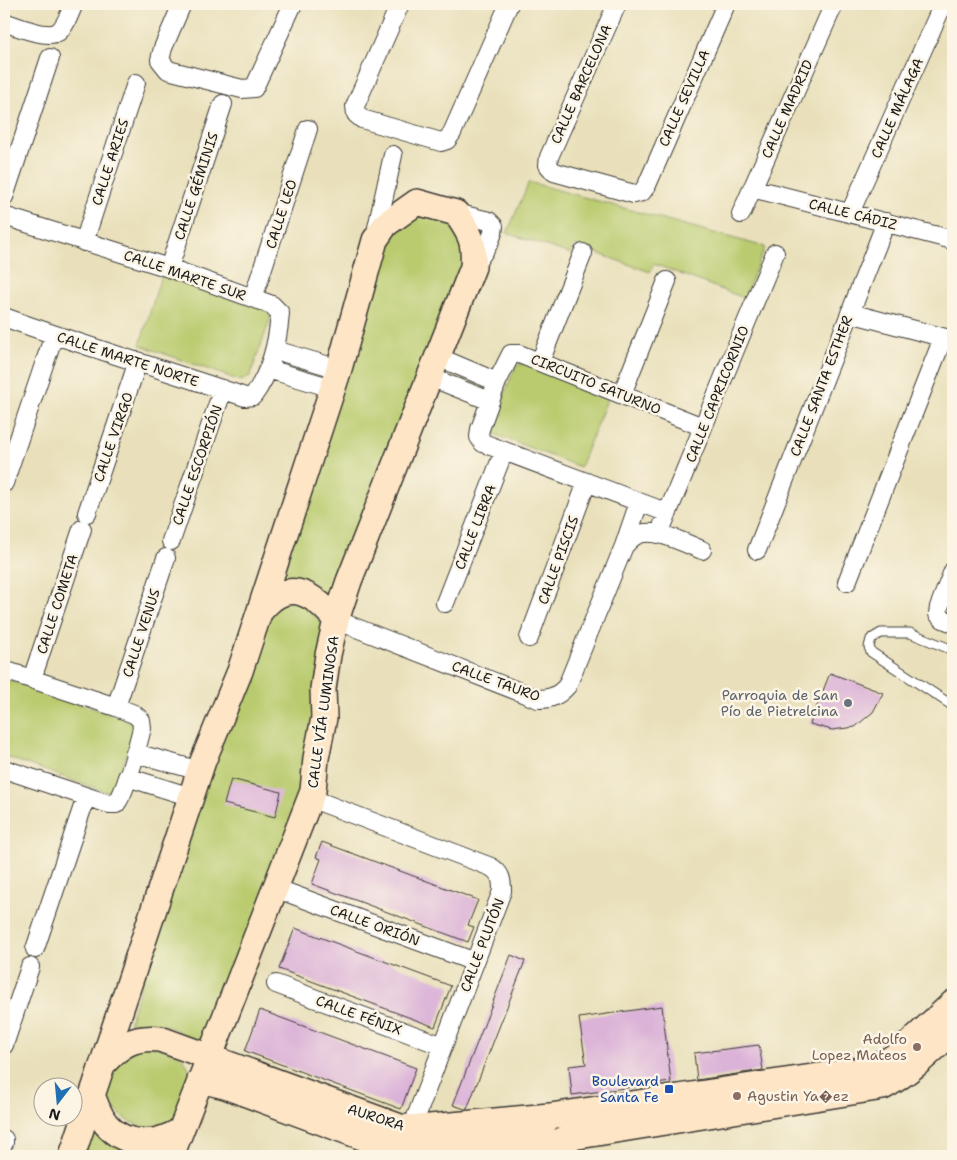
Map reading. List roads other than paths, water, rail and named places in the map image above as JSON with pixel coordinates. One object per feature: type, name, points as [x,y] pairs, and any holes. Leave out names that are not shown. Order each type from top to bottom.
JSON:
[{"type":"street","points":[[4,22],[46,34],[58,32],[66,22],[74,4]]},
{"type":"street","points":[[182,4],[163,48],[160,60],[168,70],[242,89],[254,88],[293,4]]},
{"type":"street","points":[[400,4],[355,106],[356,114],[362,119],[441,142],[447,140],[452,133],[509,4]]},
{"type":"street","name":"CALLE BARCELONA","points":[[617,4],[548,165],[554,172],[634,194],[642,192]]},
{"type":"street","name":"CALLE SEVILLA","points":[[642,192],[726,4]]},
{"type":"street","name":"CALLE MADRID","points":[[741,214],[834,4]]},
{"type":"street","name":"CALLE MÁLAGA","points":[[850,213],[943,4]]},
{"type":"street","points":[[4,198],[50,58]]},
{"type":"street","name":"CALLE ARIES","points":[[84,242],[136,83]]},
{"type":"street","name":"CALLE GÉMINIS","points":[[169,268],[223,104]]},
{"type":"street","name":"CALLE LEO","points":[[253,298],[308,129]]},
{"type":"street","points":[[72,1156],[200,771],[240,671],[335,379],[374,240],[393,155]]},
{"type":"street","name":"CALLE CÁDIZ","points":[[752,188],[953,240]]},
{"type":"street","points":[[385,194],[417,202]]},
{"type":"street","points":[[374,240],[386,224],[417,202]]},
{"type":"street","name":"CALLE VÍA LUMINOSA","points":[[171,1156],[313,791],[316,758],[324,718],[323,689],[336,620],[348,582],[473,267],[474,248],[469,232],[456,212],[417,202]]},
{"type":"street","name":"CALLE MARTE SUR","points":[[4,216],[169,268],[272,305],[280,313],[275,350],[268,369],[252,396]]},
{"type":"street","name":"CALLE SANTA ESTHER","points":[[757,550],[886,222]]},
{"type":"street","points":[[540,362],[582,253]]},
{"type":"street","name":"CALLE CAPRICORNIO","points":[[659,534],[775,253]]},
{"type":"street","points":[[622,394],[667,281]]},
{"type":"street","points":[[847,582],[948,339],[850,313]]},
{"type":"street","name":"CALLE MARTE NORTE","points":[[4,317],[245,397],[252,396]]},
{"type":"street","points":[[4,483],[54,335]]},
{"type":"street","points":[[275,350],[335,379]]},
{"type":"street","name":"CIRCUITO SATURNO","points":[[668,513],[483,443],[479,437],[498,382],[511,354],[519,354],[703,427]]},
{"type":"street","name":"CALLE VIRGO","points":[[84,521],[138,361]]},
{"type":"street","points":[[434,367],[498,382]]},
{"type":"street","points":[[434,367],[490,402]]},
{"type":"street","points":[[268,369],[335,379]]},
{"type":"street","name":"CALLE ESCORPIÓN","points":[[171,541],[223,389]]},
{"type":"street","name":"CALLE LIBRA","points":[[446,603],[504,451]]},
{"type":"street","name":"CALLE PISCIS","points":[[529,638],[587,482]]},
{"type":"street","name":"CALLE TAURO","points":[[336,620],[538,699],[549,699],[560,694],[567,686],[624,546],[639,502]]},
{"type":"street","name":"CALLE COMETA","points":[[32,680],[84,521]]},
{"type":"street","points":[[624,546],[635,536],[646,533],[659,534],[702,550]]},
{"type":"street","name":"CALLE VENUS","points":[[116,707],[166,558]]},
{"type":"street","points":[[946,619],[939,607],[953,570]]},
{"type":"street","points":[[259,613],[267,602],[277,595],[289,591],[304,594],[314,599],[336,620]]},
{"type":"street","points":[[4,670],[134,714],[141,720],[142,728],[136,753],[120,800],[116,804],[109,804],[86,797],[4,769]]},
{"type":"street","points":[[136,753],[200,771]]},
{"type":"street","points":[[127,777],[192,796]]},
{"type":"street","points":[[35,949],[86,797]]},
{"type":"street","name":"CALLE PLUTÓN","points":[[310,798],[480,863],[498,872],[502,880],[502,891],[407,1139]]},
{"type":"street","name":"CALLE ORIÓN","points":[[274,888],[475,962]]},
{"type":"street","points":[[4,1045],[30,967]]},
{"type":"street","name":"CALLE FÉNIX","points":[[276,984],[443,1046]]},
{"type":"street","points":[[953,1003],[898,1054],[874,1066],[860,1070],[550,1116],[540,1127],[536,1151],[566,1138],[883,1087],[897,1080],[953,1031]]},
{"type":"street","points":[[103,1064],[119,1048],[136,1040],[146,1038],[171,1042],[205,1069]]},
{"type":"street","name":"AURORA","points":[[205,1069],[400,1127],[407,1139]]},
{"type":"street","points":[[92,1096],[107,1125],[134,1141],[153,1142],[172,1136],[181,1130]]},
{"type":"street","name":"AURORA","points":[[407,1139],[550,1116]]},
{"type":"street","name":"AURORA","points":[[407,1139],[475,1147],[536,1151]]},
{"type":"lane","points":[[953,650],[910,633],[882,633],[872,639],[869,647],[871,652],[953,706]]},
{"type":"place","name":"Parroquia de San Pío de Pietrelcina","points":[[848,703]]},
{"type":"place","name":"Adolfo Lopez Mateos","points":[[917,1047]]},
{"type":"place","name":"Boulevard Santa Fe","points":[[669,1089]]},
{"type":"place","name":"Agustin Ya�ez","points":[[737,1096]]}]
